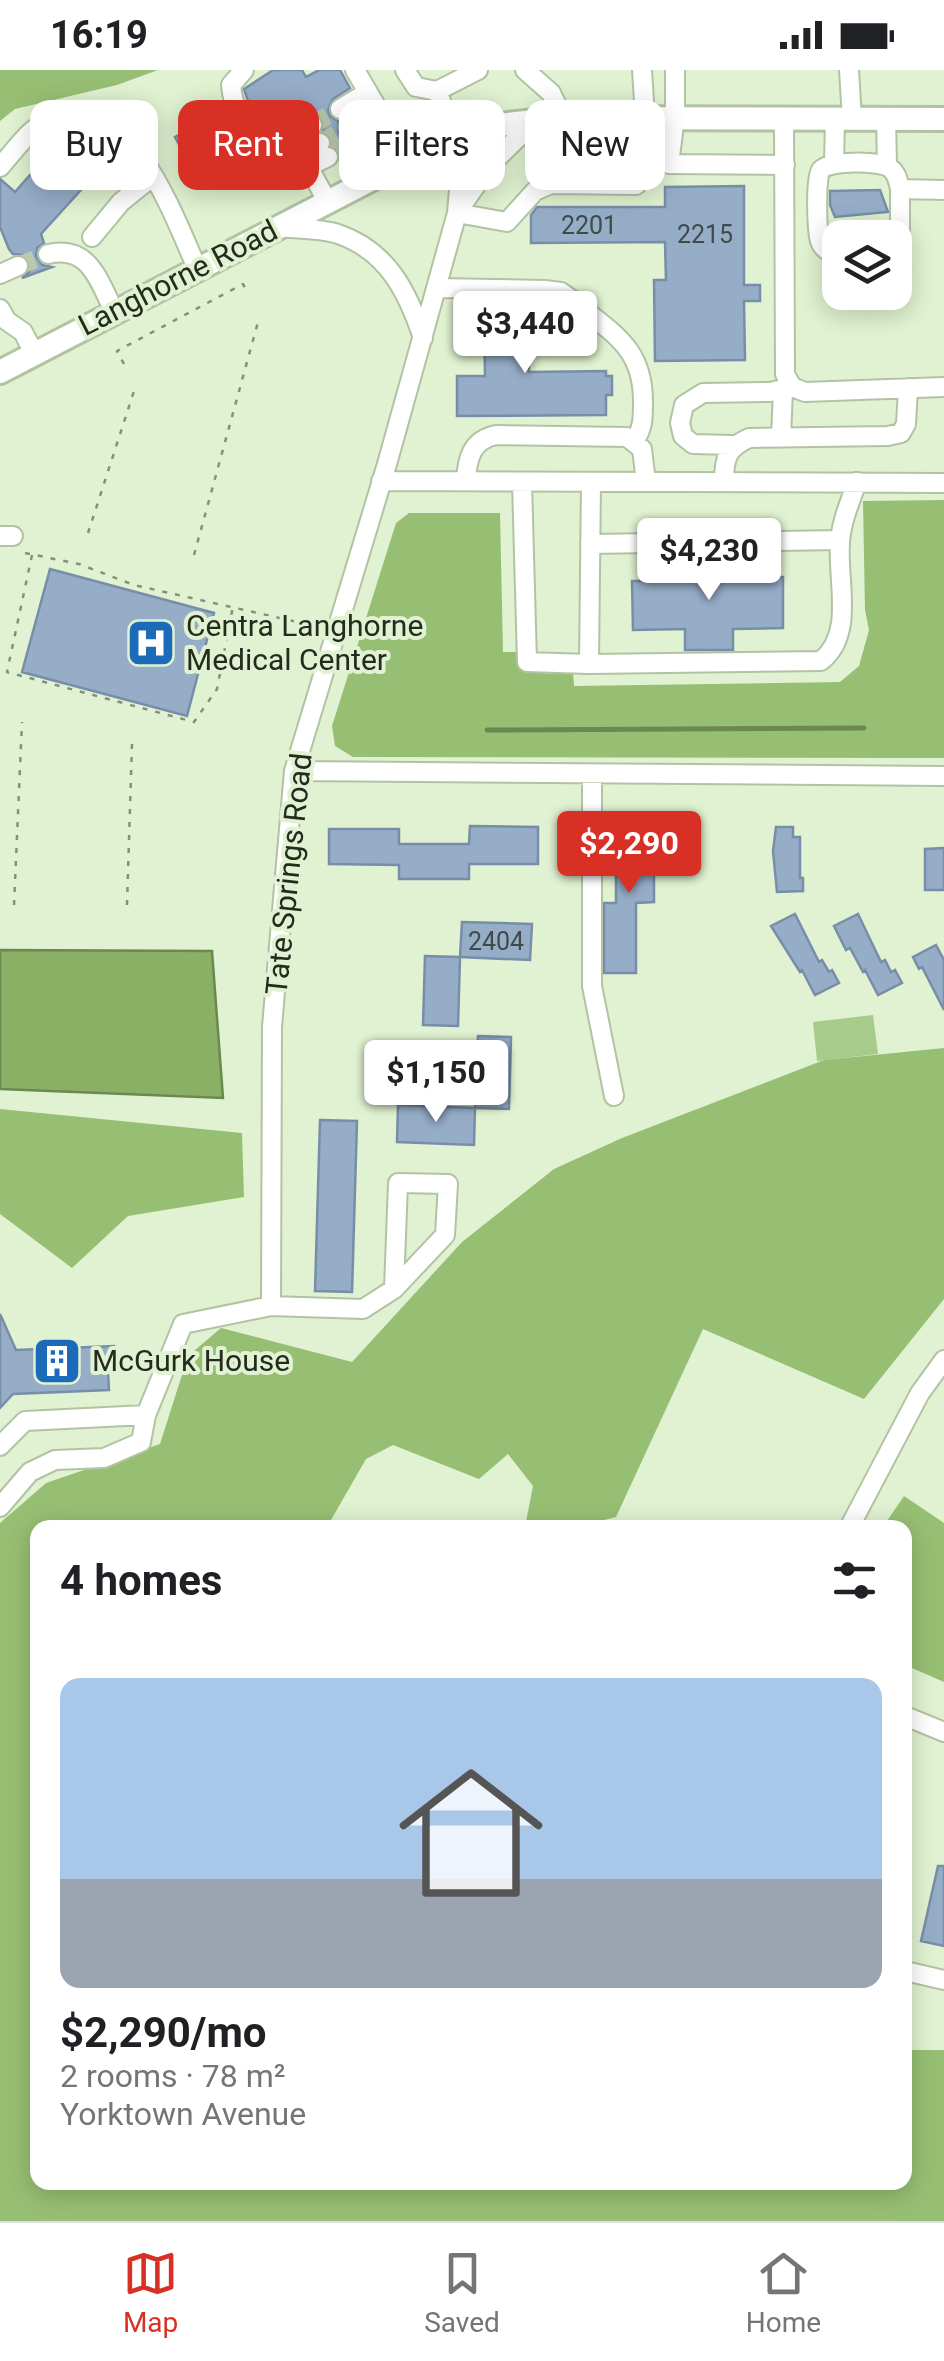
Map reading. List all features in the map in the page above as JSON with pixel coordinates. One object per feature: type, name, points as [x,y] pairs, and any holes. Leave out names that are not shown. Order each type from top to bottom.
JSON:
[{"type":"main road","name":"Langhorne Road","points":[[665,117],[944,119]]},
{"type":"main road","name":"Langhorne Road","points":[[0,372],[345,190]]},
{"type":"street","points":[[232,100],[231,85],[244,70]]},
{"type":"street","points":[[355,70],[373,100]]},
{"type":"street","points":[[405,70],[416,87],[440,89],[478,70]]},
{"type":"street","name":"Tate Springs Road","points":[[434,70],[444,100]]},
{"type":"street","points":[[525,70],[554,100]]},
{"type":"street","points":[[640,100],[642,70]]},
{"type":"street","points":[[676,70],[669,164],[785,165]]},
{"type":"street","points":[[822,242],[819,240],[827,168],[843,119],[849,70]]},
{"type":"street","points":[[355,100],[368,92]]},
{"type":"street","points":[[781,438],[788,388],[784,119]]},
{"type":"street","points":[[886,119],[887,166]]},
{"type":"street","name":"Tate Springs Road","points":[[457,213],[491,164],[525,131]]},
{"type":"street","points":[[0,167],[30,133]]},
{"type":"street","points":[[319,152],[324,150]]},
{"type":"street","points":[[827,168],[887,166],[895,172],[900,189],[900,220]]},
{"type":"street","points":[[319,187],[326,200]]},
{"type":"street","points":[[158,189],[197,268]]},
{"type":"street","points":[[900,189],[944,190]]},
{"type":"street","points":[[92,238],[120,202],[135,190]]},
{"type":"street","name":"Tate Springs Road","points":[[271,1306],[272,1027],[294,772],[438,288],[459,190]]},
{"type":"street","points":[[457,213],[506,222],[535,190]]},
{"type":"street","points":[[276,227],[328,232],[366,248],[390,268],[409,297],[423,338]]},
{"type":"street","points":[[48,254],[66,250],[84,259],[114,311]]},
{"type":"street","points":[[438,288],[545,290],[561,292],[572,299],[636,358],[641,373],[643,421],[631,439]]},
{"type":"street","points":[[0,309],[7,321],[24,332],[34,353]]},
{"type":"street","points":[[908,388],[906,424],[901,433],[749,438],[732,446],[694,444],[683,436],[680,423],[684,405],[702,393],[944,387]]},
{"type":"street","points":[[466,481],[470,456],[483,438],[496,435],[631,439],[642,450],[646,482]]},
{"type":"street","points":[[724,482],[724,460],[732,446]]},
{"type":"street","points":[[381,481],[944,483]]},
{"type":"street","points":[[522,482],[527,662],[589,664],[822,662],[833,652],[841,630],[840,540],[856,482]]},
{"type":"street","points":[[589,664],[591,482]]},
{"type":"street","points":[[590,544],[840,540]]},
{"type":"street","points":[[294,772],[944,776]]},
{"type":"street","points":[[592,774],[592,986],[614,1096]]},
{"type":"street","points":[[0,1507],[30,1472],[55,1460],[104,1458],[141,1442],[146,1415],[183,1324],[271,1306],[363,1308],[394,1288],[445,1234],[448,1184],[398,1183],[394,1288]]},
{"type":"street","points":[[853,1520],[920,1393],[944,1360]]},
{"type":"street","points":[[0,1446],[25,1421],[146,1415]]},
{"type":"street","points":[[912,1719],[944,1732]]},
{"type":"street","points":[[912,1973],[944,1980]]},
{"type":"path","points":[[124,364],[117,351],[242,284],[247,291]]},
{"type":"path","points":[[176,312],[179,318]]},
{"type":"path","points":[[194,555],[258,322]]},
{"type":"path","points":[[88,533],[135,388]]},
{"type":"path","points":[[24,553],[62,560],[134,585],[315,626]]},
{"type":"path","points":[[32,555],[7,672],[194,722],[217,689],[232,606]]},
{"type":"path","points":[[58,571],[62,560]]},
{"type":"path","points":[[14,905],[22,722]]},
{"type":"path","points":[[127,905],[132,743]]},
{"type":"shaded area","points":[[0,70],[158,70],[117,85],[53,100],[30,100],[30,105],[15,109],[0,121]]},
{"type":"shaded area","points":[[944,500],[944,758],[353,757],[335,746],[332,726],[396,523],[409,513],[500,513],[503,652],[519,652],[527,670],[549,674],[573,671],[574,686],[840,682],[859,666],[869,630],[865,610],[863,501]]},
{"type":"shaded area","points":[[0,950],[212,951],[223,1098],[0,1089]]},
{"type":"shaded area","points":[[873,1015],[878,1054],[817,1061],[813,1022]]},
{"type":"shaded area","points":[[944,1048],[944,1299],[864,1399],[703,1329],[616,1517],[526,1520],[533,1486],[508,1454],[479,1479],[393,1445],[366,1459],[331,1520],[30,1520],[30,2190],[912,2190],[912,2050],[944,2050],[944,2221],[0,2221],[0,1523],[46,1483],[160,1444],[188,1356],[221,1328],[352,1362],[462,1242],[554,1169],[622,1138],[824,1060]]},
{"type":"shaded area","points":[[0,1109],[242,1133],[244,1197],[128,1216],[72,1268],[0,1214]]},
{"type":"shaded area","points":[[904,1496],[944,1523],[944,1682],[912,1668],[912,1520],[888,1520]]},
{"type":"building","points":[[273,70],[302,70],[306,77],[319,70],[340,70],[350,88],[333,99],[328,110],[338,121],[339,154],[323,131],[319,100],[248,100],[244,89]]},
{"type":"building","points":[[30,175],[30,190],[81,190],[41,234],[44,243],[37,248],[36,256],[42,265],[52,267],[22,278],[29,272],[30,262],[24,255],[13,254],[0,227],[0,179],[15,192]]},
{"type":"building","points":[[744,186],[744,285],[760,285],[760,301],[744,301],[745,360],[655,361],[654,280],[666,280],[665,242],[531,243],[531,215],[537,207],[665,207],[665,187]]},
{"type":"building","points":[[880,190],[888,212],[835,217],[830,191]]},
{"type":"building","points":[[484,304],[528,304],[529,372],[606,371],[606,376],[612,376],[612,395],[606,395],[606,415],[457,416],[457,376],[485,376]]},
{"type":"building","points":[[738,557],[739,578],[783,577],[783,628],[733,629],[733,650],[685,650],[685,629],[633,630],[632,581],[678,581],[678,558]]},
{"type":"building","points":[[50,569],[214,613],[187,716],[22,672]]},
{"type":"building","points":[[616,825],[654,825],[654,902],[636,903],[636,973],[604,973],[604,903],[616,903]]},
{"type":"building","points":[[470,826],[538,827],[538,864],[469,864],[469,879],[399,879],[399,865],[329,864],[329,829],[399,829],[399,844],[469,844]]},
{"type":"building","points":[[776,827],[793,827],[793,837],[800,837],[803,891],[777,892],[773,851]]},
{"type":"building","points":[[944,848],[944,890],[925,890],[925,849]]},
{"type":"building","points":[[795,914],[819,962],[822,960],[829,972],[832,970],[839,983],[815,995],[771,926]]},
{"type":"building","points":[[858,914],[881,962],[885,960],[891,972],[895,970],[902,983],[878,995],[834,926]]},
{"type":"building","points":[[462,922],[532,924],[530,960],[460,957]]},
{"type":"building","points":[[936,945],[944,960],[944,1010],[913,957]]},
{"type":"building","points":[[425,956],[460,957],[458,1026],[423,1025]]},
{"type":"building","points":[[478,1036],[511,1037],[509,1109],[475,1108]]},
{"type":"building","points":[[398,1105],[475,1108],[474,1145],[397,1142]]},
{"type":"building","points":[[320,1120],[357,1121],[352,1292],[315,1291]]},
{"type":"building","name":"McGurk House","points":[[0,1314],[16,1350],[114,1346],[115,1372],[108,1372],[109,1390],[13,1394],[0,1408]]},
{"type":"building","points":[[938,1866],[944,1866],[944,1946],[921,1941]]},
{"type":"waterway","points":[[487,730],[864,728]]},
{"type":"tunnel","points":[[319,121],[339,110]]},
{"type":"tunnel","points":[[320,143],[339,133]]},
{"type":"tunnel","points":[[328,157],[339,151]]},
{"type":"tunnel","points":[[18,266],[48,254]]},
{"type":"place","name":"Centra Langhorne Medical Center","points":[[151,643]]},
{"type":"place","name":"McGurk House","points":[[57,1361]]}]
